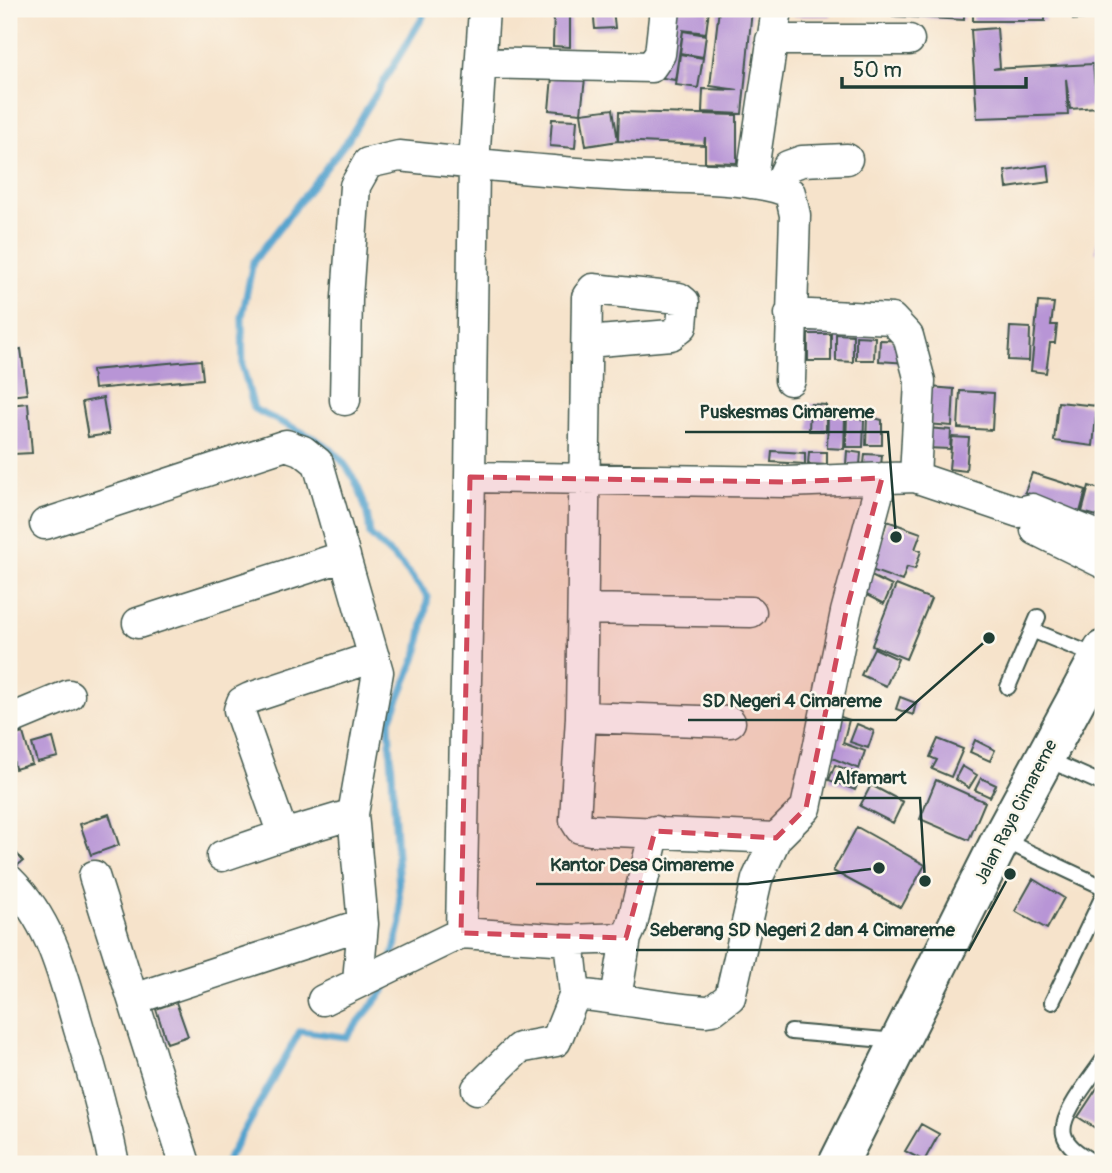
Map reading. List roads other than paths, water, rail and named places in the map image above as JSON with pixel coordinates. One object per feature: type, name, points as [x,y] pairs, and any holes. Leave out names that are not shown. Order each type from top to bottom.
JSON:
[{"type":"highway","name":"Jalan Raya Cimareme","points":[[838,1164],[1001,839],[1101,654]]},
{"type":"street","points":[[461,933],[474,164],[485,9]]},
{"type":"street","points":[[482,63],[651,67],[660,54],[665,9]]},
{"type":"street","points":[[764,185],[771,40],[777,9]]},
{"type":"street","points":[[771,40],[909,40]]},
{"type":"street","points":[[345,400],[346,298],[355,186],[368,163],[399,156],[764,185],[790,193],[794,205],[790,380]]},
{"type":"street","points":[[764,185],[788,166],[802,161],[847,159]]},
{"type":"street","points":[[790,314],[892,319],[908,336],[920,381],[915,477]]},
{"type":"street","points":[[587,342],[581,718],[575,820],[580,828],[591,830],[776,838]]},
{"type":"street","points":[[45,524],[290,446],[310,454],[318,463],[378,672],[353,814],[367,977]]},
{"type":"street","points":[[470,477],[786,482],[915,477],[1019,512],[1035,529],[1103,563]]},
{"type":"street","points":[[575,994],[616,998],[663,1009],[706,1011],[713,1010],[730,998],[757,879],[776,838],[806,808],[846,612],[882,478]]},
{"type":"street","points":[[1019,512],[1032,509],[1103,538]]},
{"type":"street","points":[[138,624],[345,556]]},
{"type":"street","points":[[583,609],[751,612]]},
{"type":"street","points":[[283,835],[241,721],[242,702],[374,657]]},
{"type":"street","points":[[9,720],[69,695]]},
{"type":"street","points":[[581,718],[730,722]]},
{"type":"street","points":[[222,856],[353,814]]},
{"type":"street","points":[[616,998],[626,938],[655,831]]},
{"type":"street","points":[[94,876],[185,1164]]},
{"type":"street","points":[[9,880],[26,897],[57,952],[102,1104],[114,1164]]},
{"type":"street","points":[[134,999],[363,924]]},
{"type":"street","points":[[323,1000],[461,933],[569,940],[626,938]]},
{"type":"street","points":[[477,1089],[512,1052],[519,1048],[556,1041],[575,994],[569,940]]},
{"type":"lane","points":[[1008,687],[1036,624],[1101,654]]},
{"type":"lane","points":[[1043,758],[1103,783]]},
{"type":"lane","points":[[1001,839],[1103,887]]},
{"type":"lane","points":[[1052,1002],[1103,896]]},
{"type":"lane","points":[[791,1032],[864,1035],[902,1041]]},
{"type":"lane","points":[[1096,1164],[1068,1142],[1064,1126],[1069,1111],[1103,1060]]},
{"type":"waterway","points":[[393,955],[401,922],[389,723],[418,652],[428,597],[402,565],[370,535],[366,511],[357,486],[336,454],[309,436],[254,409],[243,368],[242,317],[253,262],[349,138],[423,17],[422,9]]},
{"type":"waterway","points":[[225,1164],[300,1031],[346,1037],[384,991],[388,977]]},
{"type":"place","name":"Puskesmas Cimareme","points":[[896,537]]},
{"type":"place","name":"SD Negeri 4 Cimareme","points":[[989,638]]},
{"type":"place","name":"Kantor Desa Cimareme","points":[[879,868]]},
{"type":"place","name":"Seberang SD Negeri 2 dan 4 Cimareme","points":[[1010,874]]},
{"type":"place","name":"Alfamart","points":[[925,881]]}]
